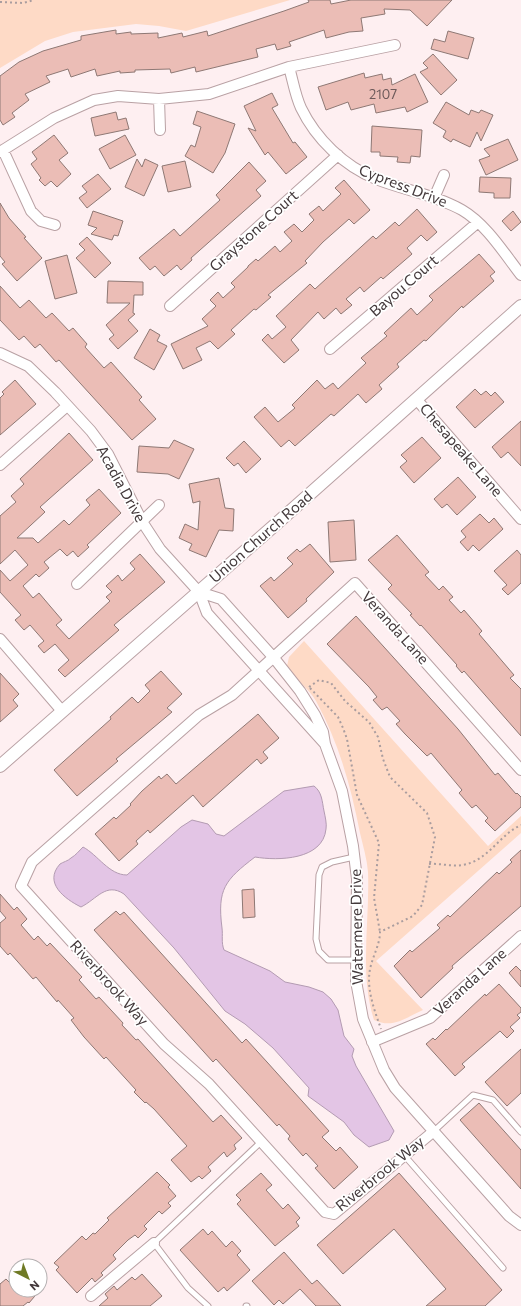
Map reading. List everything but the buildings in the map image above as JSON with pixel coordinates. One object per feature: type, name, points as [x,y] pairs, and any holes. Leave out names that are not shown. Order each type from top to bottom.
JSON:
[{"type":"street","points":[[55,225],[41,221],[31,211],[2,151],[54,118],[94,100],[118,96],[159,99],[209,94],[289,67],[395,45]]},
{"type":"street","name":"Cypress Drive","points":[[289,67],[296,94],[308,122],[318,135],[338,155],[351,166],[376,179],[434,198],[462,210],[477,223],[521,275]]},
{"type":"street","points":[[159,99],[160,130]]},
{"type":"street","name":"Graystone Court","points":[[170,306],[338,155]]},
{"type":"street","points":[[434,198],[444,175]]},
{"type":"street","name":"Bayou Court","points":[[330,349],[477,223]]},
{"type":"street","name":"Union Church Road","points":[[0,766],[417,400],[521,306]]},
{"type":"street","name":"Acadia Drive","points":[[0,353],[28,366],[91,431],[108,454],[143,523],[160,549],[199,592]]},
{"type":"street","name":"Chesapeake Lane","points":[[417,400],[521,519]]},
{"type":"street","points":[[0,465],[67,406]]},
{"type":"street","points":[[77,584],[143,523],[159,505]]},
{"type":"street","name":"Veranda Lane","points":[[258,671],[355,584],[521,770]]},
{"type":"street","name":"Watermere Drive","points":[[199,592],[221,599],[274,658],[300,690],[323,732],[325,744],[342,791],[357,879],[356,981],[363,1019],[384,1070],[395,1088],[510,1216],[521,1225]]},
{"type":"street","name":"Watermere Drive","points":[[199,592],[207,613],[325,744]]},
{"type":"street","points":[[0,639],[62,711]]},
{"type":"street","name":"Riverbrook Way","points":[[258,671],[232,695],[199,716],[32,862],[21,886],[164,1044],[208,1084],[262,1141],[325,1212],[334,1214],[434,1130]]},
{"type":"street","name":"Veranda Lane","points":[[372,1042],[430,1018],[521,936]]},
{"type":"street","points":[[91,1296],[154,1244]]},
{"type":"lane","points":[[354,857],[332,862],[322,867],[319,875],[316,939],[319,951],[328,960],[356,960]]},
{"type":"lane","points":[[434,1130],[473,1095],[492,1100],[521,1132]]},
{"type":"lane","points":[[208,1306],[188,1288],[154,1244],[262,1141]]},
{"type":"lane","points":[[404,1155],[504,1268]]},
{"type":"path","points":[[0,2],[23,2],[34,0]]},
{"type":"path","points":[[309,687],[319,680],[330,683],[345,701],[373,727],[378,737],[383,759],[390,777],[422,806],[430,817],[435,837],[434,850],[429,864],[425,896],[419,912],[400,924],[380,932],[380,938],[371,966],[369,977],[372,1002],[383,1037]]},
{"type":"path","points":[[429,864],[454,866],[475,861],[491,851],[510,831],[521,825]]},
{"type":"shaded area","points":[[0,0],[290,0],[186,31],[159,26],[136,24],[73,32],[45,41],[0,68]]},
{"type":"shaded area","points":[[304,641],[488,846],[521,816],[521,833],[376,961],[423,1010],[393,1023],[374,1020],[370,1002],[366,965],[368,890],[367,862],[348,782],[338,749],[316,701],[287,666],[289,657]]},
{"type":"shaded area","points":[[314,786],[319,791],[326,820],[326,829],[323,839],[317,847],[308,853],[275,859],[255,857],[236,872],[225,886],[222,894],[221,915],[223,944],[224,950],[270,971],[285,982],[309,987],[323,992],[331,999],[338,1010],[344,1036],[354,1049],[352,1056],[356,1066],[394,1131],[389,1140],[369,1147],[354,1135],[344,1122],[308,1096],[309,1088],[273,1048],[245,1024],[225,1011],[174,948],[124,894],[118,891],[107,891],[81,907],[69,900],[58,890],[54,878],[55,871],[60,864],[73,857],[83,847],[115,872],[127,875],[181,827],[192,820],[208,824],[216,834],[224,836],[284,791]]}]
